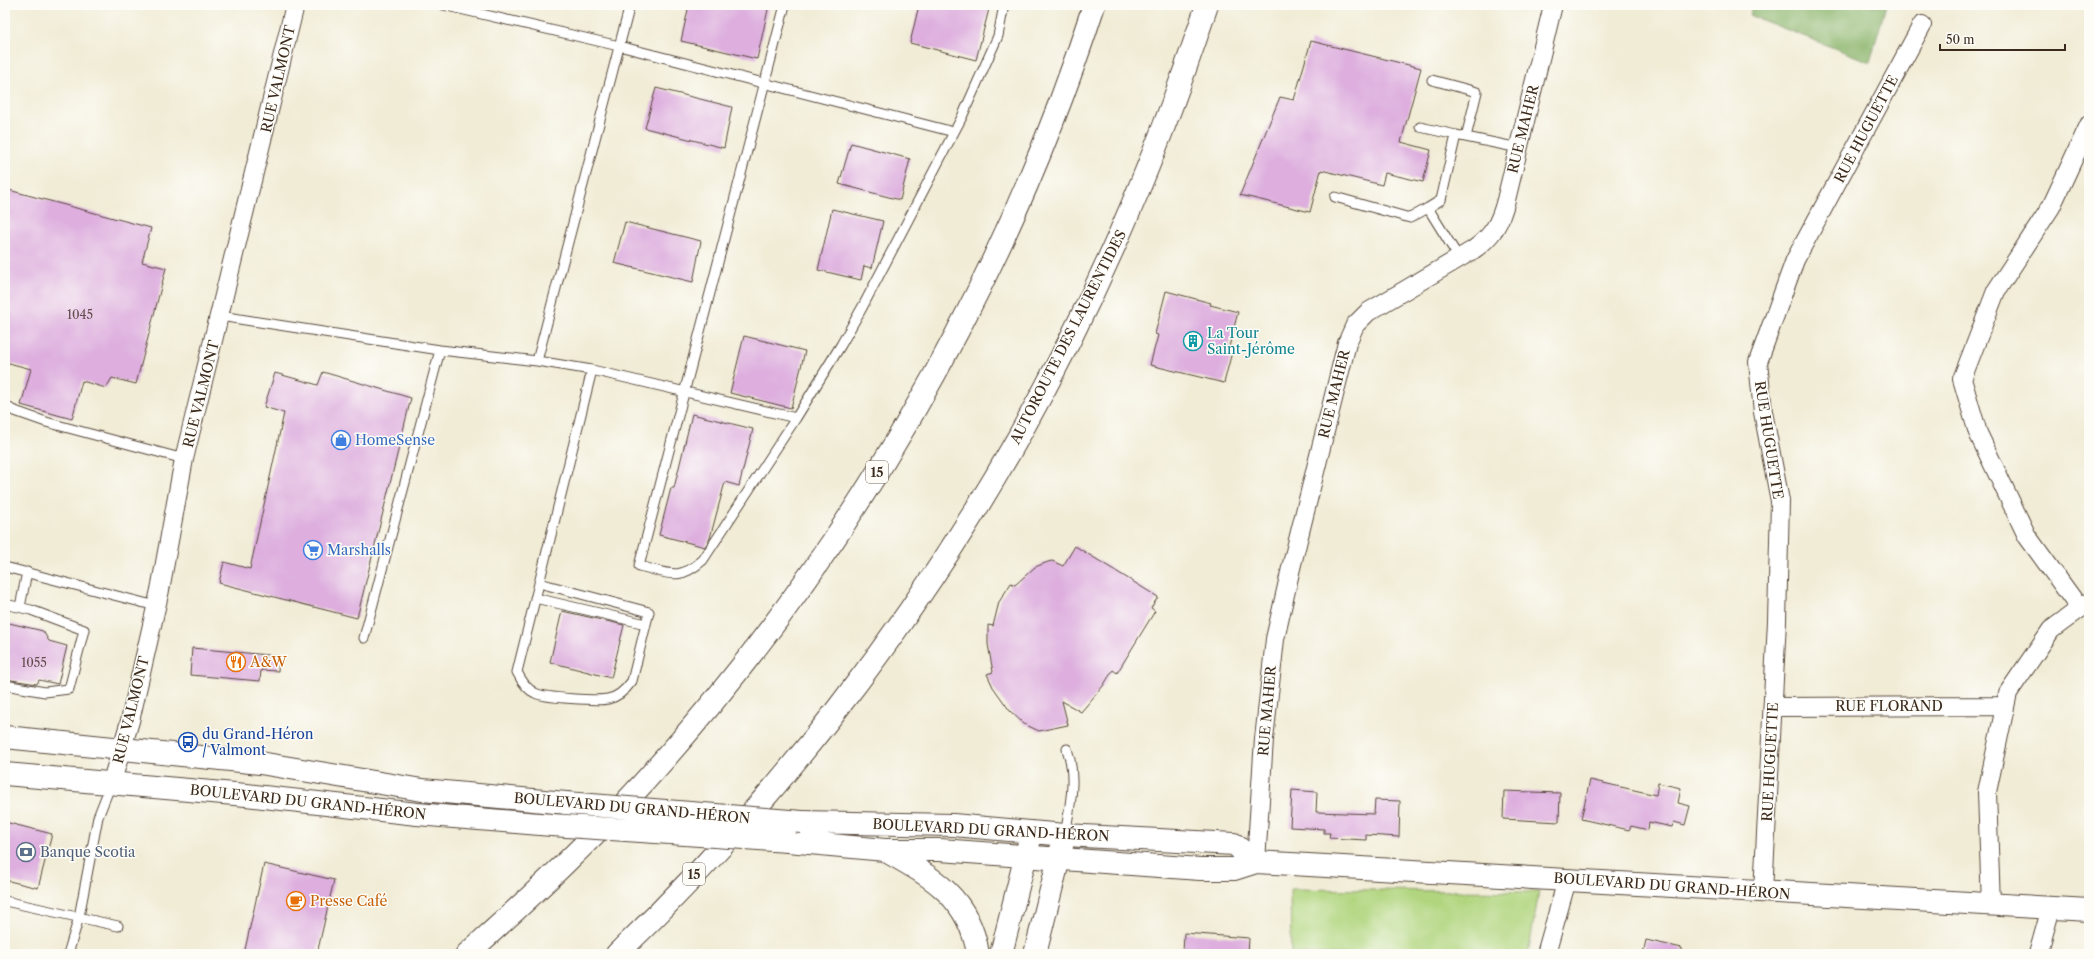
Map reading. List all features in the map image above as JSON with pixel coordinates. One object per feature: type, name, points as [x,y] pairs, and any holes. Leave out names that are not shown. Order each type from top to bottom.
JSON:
[{"type":"main road","name":"15","points":[[467,954],[539,888],[612,816],[700,718],[778,619],[866,491],[941,363],[1012,222],[1059,106],[1094,5]]},
{"type":"main road","name":"AUTOROUTE DES LAURENTIDES","points":[[617,954],[712,856],[802,752],[883,646],[966,523],[1020,435],[1065,350],[1108,263],[1160,138],[1207,5]]},
{"type":"main road","name":"BOULEVARD DU GRAND-HÉRON","points":[[5,737],[260,763],[414,789],[566,803],[802,822],[953,825],[1065,835],[1234,844],[1256,862]]},
{"type":"main road","name":"BOULEVARD DU GRAND-HÉRON","points":[[5,774],[267,797],[445,816],[788,841],[885,850],[940,850],[1059,860],[1234,869],[1256,862],[2089,910]]},
{"type":"main road","points":[[1001,954],[1031,832]]},
{"type":"main road","points":[[1035,954],[1065,835]]},
{"type":"main road","points":[[885,850],[930,876],[950,894],[968,919],[978,954]]},
{"type":"street","name":"RUE VALMONT","points":[[111,784],[122,749],[156,606],[184,459],[295,5]]},
{"type":"street","name":"RUE MAHER","points":[[1256,862],[1264,739],[1275,639],[1291,568],[1347,344],[1355,325],[1368,312],[1479,246],[1498,226],[1519,148],[1553,5]]},
{"type":"street","name":"RUE HUGUETTE","points":[[1763,892],[1773,707],[1780,501],[1762,412],[1758,362],[1795,260],[1922,25]]},
{"type":"street","points":[[1991,905],[1987,792],[2008,693],[2051,630],[2084,605],[2027,536],[1978,433],[1962,379],[1996,291],[2051,207],[2089,125]]},
{"type":"street","name":"RUE FLORAND","points":[[1773,707],[2005,706]]},
{"type":"street","points":[[1546,954],[1567,880]]},
{"type":"street","points":[[2038,954],[2051,908]]},
{"type":"lane","points":[[443,5],[619,46],[954,132]]},
{"type":"lane","points":[[537,360],[630,5]]},
{"type":"lane","points":[[785,5],[639,566],[678,575],[691,570],[703,560],[796,418],[845,339],[954,132],[998,36],[1004,5]]},
{"type":"lane","points":[[1432,80],[1477,92],[1466,137]]},
{"type":"lane","points":[[1420,127],[1519,148]]},
{"type":"lane","points":[[1335,197],[1410,218],[1440,200],[1456,135]]},
{"type":"lane","points":[[1428,208],[1458,258]]},
{"type":"lane","points":[[220,316],[440,350],[537,360],[592,370],[796,418]]},
{"type":"lane","points":[[364,638],[440,350]]},
{"type":"lane","points":[[539,583],[649,612],[632,680],[626,688],[609,699],[546,697],[534,693],[524,684],[517,672],[535,598],[592,370]]},
{"type":"lane","points":[[5,405],[12,410],[46,422],[184,459]]},
{"type":"lane","points":[[5,566],[156,606]]},
{"type":"lane","points":[[20,608],[27,572]]},
{"type":"lane","points":[[535,598],[646,624]]},
{"type":"lane","points":[[5,604],[84,630],[69,689],[45,692],[5,685]]},
{"type":"lane","points":[[1065,835],[1073,774],[1067,749]]},
{"type":"lane","points":[[68,954],[79,917],[98,817],[111,784]]},
{"type":"lane","points":[[5,901],[118,926]]},
{"type":"green space","points":[[1752,5],[1886,5],[1870,62],[1749,15]]},
{"type":"green space","points":[[1290,889],[1539,892],[1528,954],[1291,954]]},
{"type":"building","points":[[689,5],[769,5],[757,59],[681,41]]},
{"type":"building","points":[[919,5],[990,5],[976,60],[910,43]]},
{"type":"building","points":[[1311,41],[1421,68],[1401,142],[1431,150],[1423,182],[1385,173],[1382,185],[1321,170],[1310,212],[1240,195],[1280,97],[1294,100]]},
{"type":"building","points":[[656,88],[732,107],[724,148],[645,128]]},
{"type":"building","points":[[851,143],[910,159],[900,200],[839,184]]},
{"type":"building","points":[[5,189],[151,228],[142,262],[166,268],[136,384],[112,378],[106,388],[82,381],[72,419],[21,405],[31,369],[5,362]]},
{"type":"building","points":[[832,209],[883,221],[872,268],[864,266],[861,280],[818,270]]},
{"type":"building","points":[[625,222],[701,241],[693,282],[614,263]]},
{"type":"building","name":"La Tour Saint-Jérôme","points":[[1166,291],[1238,312],[1229,347],[1233,348],[1224,383],[1150,365],[1158,335],[1155,334]]},
{"type":"building","points":[[744,336],[805,351],[791,408],[730,393]]},
{"type":"building","points":[[323,372],[411,398],[357,618],[219,583],[224,562],[250,569],[284,413],[264,407],[275,373],[318,385]]},
{"type":"building","points":[[692,414],[753,429],[739,486],[725,482],[710,538],[705,547],[659,535],[671,488],[674,488]]},
{"type":"building","points":[[1075,546],[1158,597],[1151,608],[1155,611],[1117,673],[1113,670],[1103,686],[1081,712],[1062,701],[1068,725],[1039,731],[1024,724],[1010,711],[993,687],[987,674],[993,672],[988,644],[988,625],[993,626],[999,602],[1011,583],[1015,585],[1035,567],[1048,562],[1052,561],[1063,566]]},
{"type":"building","points":[[562,611],[624,625],[611,678],[550,662]]},
{"type":"building","points":[[5,622],[43,631],[49,641],[67,646],[58,684],[39,680],[37,684],[5,679]]},
{"type":"building","points":[[192,648],[279,656],[278,671],[261,670],[260,681],[190,675]]},
{"type":"building","points":[[1590,780],[1656,795],[1658,783],[1681,788],[1678,803],[1690,806],[1685,825],[1674,822],[1672,827],[1649,822],[1648,830],[1631,826],[1629,830],[1581,819]]},
{"type":"building","points":[[1292,790],[1317,792],[1316,812],[1374,814],[1375,800],[1400,801],[1399,837],[1366,835],[1366,840],[1329,838],[1330,833],[1324,833],[1324,829],[1290,827]]},
{"type":"building","points":[[1504,791],[1560,793],[1559,822],[1503,819]]},
{"type":"building","points":[[5,822],[52,834],[38,888],[5,880]]},
{"type":"building","points":[[264,864],[334,880],[317,954],[244,954]]},
{"type":"building","points":[[1184,933],[1249,938],[1248,954],[1183,954]]},
{"type":"building","points":[[1646,940],[1682,948],[1682,954],[1643,954]]},
{"type":"place","name":"La Tour Saint-Jérôme","points":[[1193,341]]},
{"type":"place","name":"HomeSense","points":[[341,440]]},
{"type":"place","name":"Marshalls","points":[[313,550]]},
{"type":"place","name":"A&W","points":[[236,662]]},
{"type":"place","name":"du Grand-Héron / Valmont","points":[[188,742]]},
{"type":"place","name":"Banque Scotia","points":[[26,852]]},
{"type":"place","name":"Presse Café","points":[[296,901]]}]
